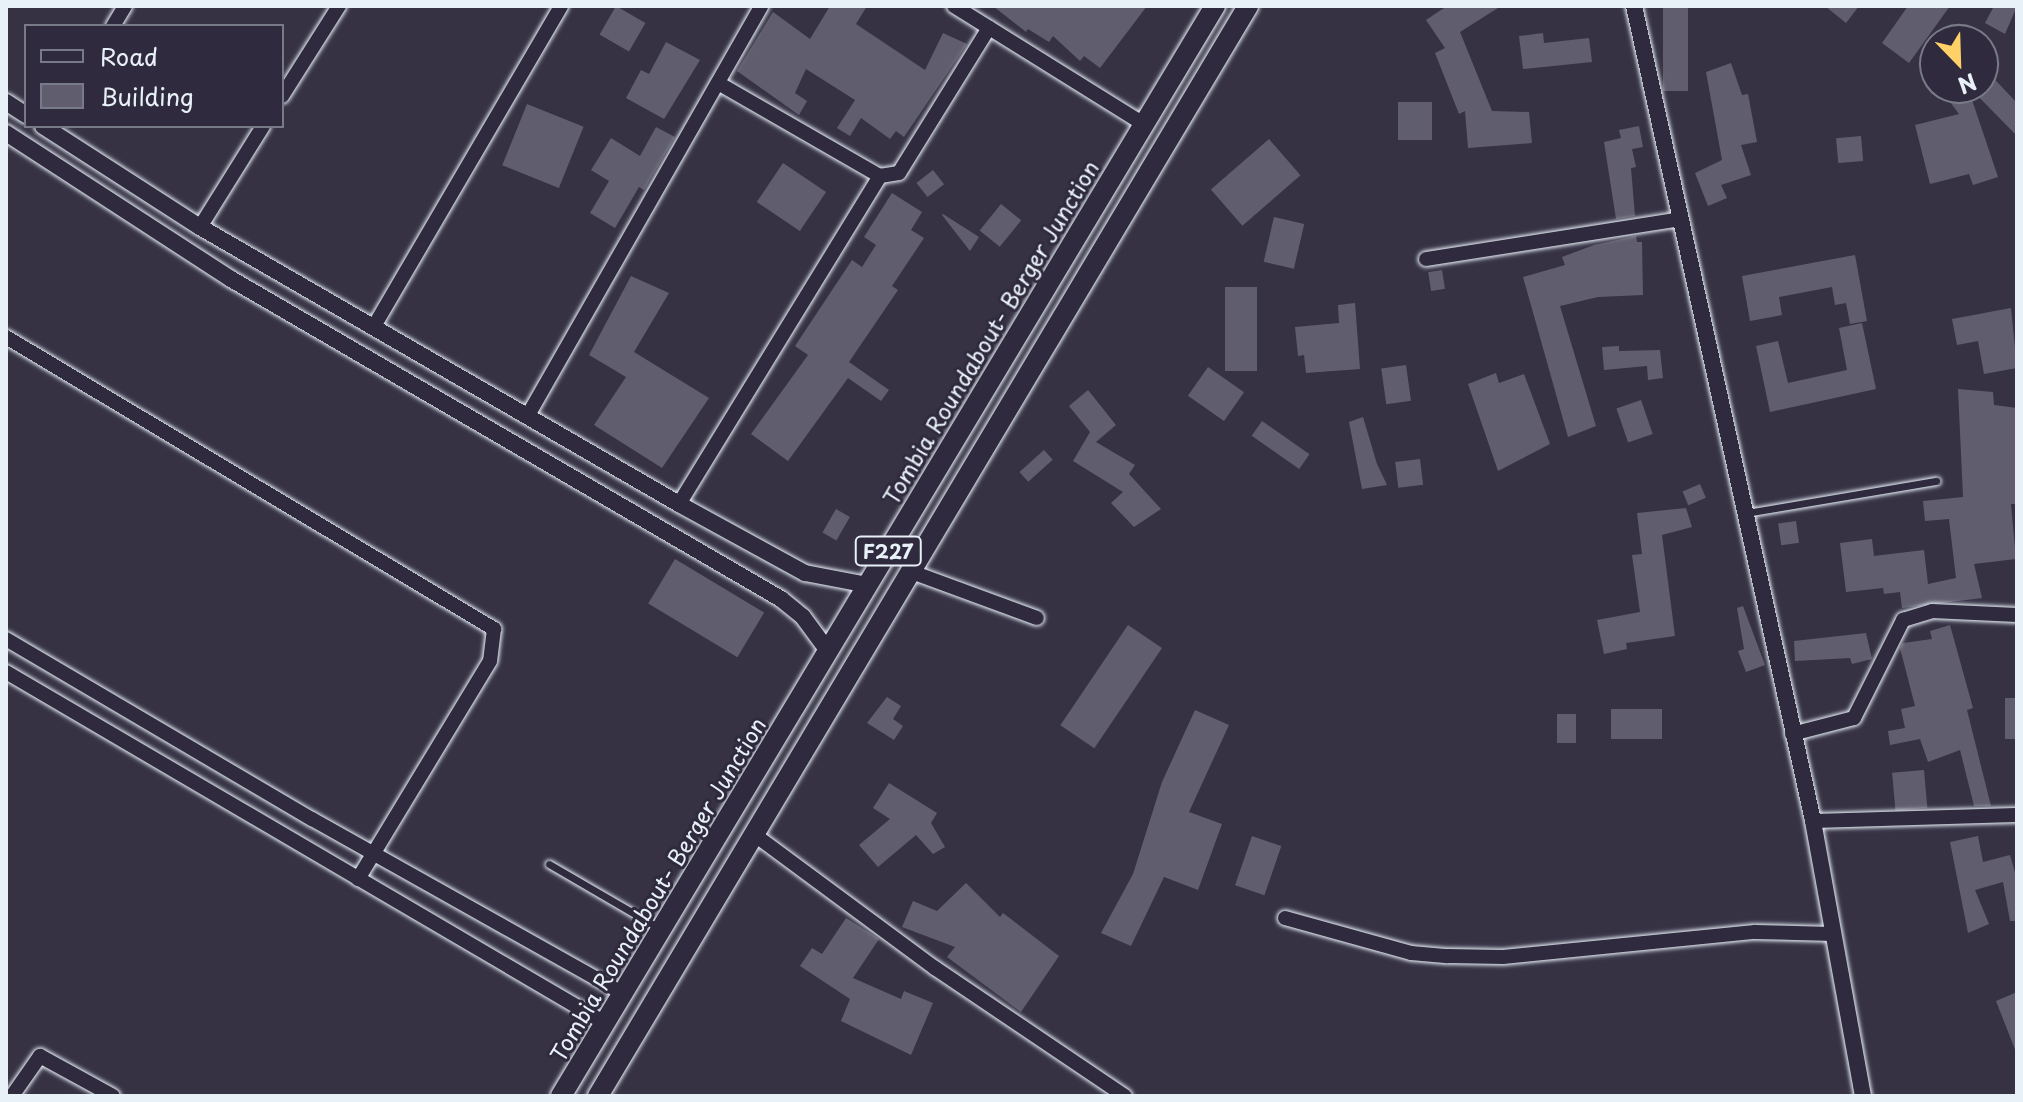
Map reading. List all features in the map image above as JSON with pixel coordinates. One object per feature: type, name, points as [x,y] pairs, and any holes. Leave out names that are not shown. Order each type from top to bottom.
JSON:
[{"type":"main road","name":"F227","points":[[598,1096],[1248,6]]},
{"type":"main road","name":"Tombia Roundabout- Berger Junction","points":[[561,1096],[1212,7]]},
{"type":"street","points":[[114,24],[125,6]]},
{"type":"street","points":[[284,93],[339,6]]},
{"type":"street","points":[[373,328],[561,6]]},
{"type":"street","points":[[527,417],[761,6]]},
{"type":"street","points":[[954,6],[1142,123]]},
{"type":"street","points":[[1634,6],[1813,821],[1863,1096]]},
{"type":"street","points":[[718,83],[880,176],[899,173],[989,28]]},
{"type":"street","points":[[6,102],[24,114]]},
{"type":"street","points":[[49,128],[200,227],[679,504],[805,573],[868,585]]},
{"type":"street","points":[[200,227],[262,128]]},
{"type":"street","points":[[6,133],[261,296],[781,599],[803,617],[828,651]]},
{"type":"street","points":[[679,504],[880,176]]},
{"type":"street","points":[[1426,259],[1680,219]]},
{"type":"street","points":[[261,296],[277,272]]},
{"type":"street","points":[[6,337],[494,629],[490,661],[358,879]]},
{"type":"street","points":[[912,572],[1037,618]]},
{"type":"street","points":[[1792,734],[1854,718],[1903,620],[1932,611],[2017,615]]},
{"type":"street","points":[[6,639],[373,854],[622,993]]},
{"type":"street","points":[[6,672],[605,1023]]},
{"type":"street","points":[[1813,821],[2017,815]]},
{"type":"street","points":[[755,835],[935,968],[1125,1096]]},
{"type":"street","points":[[1285,918],[1411,953],[1448,956],[1503,957],[1755,932],[1833,934]]},
{"type":"street","points":[[12,1096],[40,1056],[113,1096]]},
{"type":"lane","points":[[1746,513],[1936,481]]},
{"type":"lane","points":[[549,864],[661,930]]},
{"type":"building","points":[[616,6],[645,23],[629,52],[600,35]]},
{"type":"building","points":[[830,6],[867,6],[856,24],[925,70],[943,33],[967,44],[904,137],[896,131],[890,139],[861,118],[850,136],[837,128],[855,100],[806,69],[795,93],[807,101],[799,115],[737,71],[773,12],[810,39]]},
{"type":"building","points":[[993,6],[1147,6],[1100,68],[1084,56],[1080,61],[1053,36],[1049,42],[1028,29],[1026,32]]},
{"type":"building","points":[[1447,6],[1501,6],[1460,32],[1492,111],[1529,112],[1532,143],[1468,148],[1465,111],[1459,114],[1435,53],[1445,48],[1426,20]]},
{"type":"building","points":[[1663,6],[1688,6],[1688,91],[1663,91]]},
{"type":"building","points":[[1825,6],[1859,6],[1846,23]]},
{"type":"building","points":[[1908,6],[1950,6],[1937,24],[1919,24],[1919,49],[1909,63],[1882,43]]},
{"type":"building","points":[[1994,6],[2017,6],[2005,34],[1999,31],[1999,24],[1985,23]]},
{"type":"building","points":[[1543,33],[1544,43],[1589,38],[1592,62],[1523,69],[1519,36]]},
{"type":"building","points":[[666,42],[700,60],[664,119],[626,98],[641,70],[649,74]]},
{"type":"building","points":[[1731,63],[1742,95],[1748,94],[1757,142],[1741,145],[1751,175],[1721,185],[1727,198],[1708,206],[1695,173],[1722,160],[1706,72]]},
{"type":"building","points":[[1999,84],[2017,103],[2017,136],[1986,104],[1999,104]]},
{"type":"building","points":[[1398,102],[1432,102],[1432,140],[1398,140]]},
{"type":"building","points":[[527,104],[584,127],[559,188],[502,165]]},
{"type":"building","points":[[1952,104],[1973,104],[1998,177],[1973,185],[1969,174],[1930,184],[1915,125],[1959,114]]},
{"type":"building","points":[[1639,126],[1643,147],[1632,149],[1636,167],[1631,168],[1635,216],[1616,219],[1604,142],[1621,138],[1619,130]]},
{"type":"building","points":[[656,127],[675,137],[644,190],[639,187],[615,228],[590,213],[609,181],[591,170],[611,138],[640,156]]},
{"type":"building","points":[[1861,136],[1863,161],[1838,163],[1836,138]]},
{"type":"building","points":[[1269,139],[1300,175],[1242,226],[1211,190]]},
{"type":"building","points":[[783,163],[826,192],[800,231],[757,202]]},
{"type":"building","points":[[933,170],[944,184],[928,197],[916,183]]},
{"type":"building","points":[[892,193],[922,212],[911,230],[924,238],[892,286],[898,290],[849,362],[889,390],[881,401],[848,378],[788,461],[751,434],[808,355],[795,346],[852,260],[862,267],[876,245],[864,237]]},
{"type":"building","points":[[1001,204],[1021,220],[1000,247],[980,230]]},
{"type":"building","points":[[942,215],[979,237],[970,251]]},
{"type":"building","points":[[1274,217],[1304,224],[1294,269],[1264,262]]},
{"type":"building","points":[[1636,236],[1637,242],[1642,242],[1643,295],[1598,297],[1560,306],[1596,426],[1568,437],[1523,277],[1565,265],[1562,257],[1594,245]]},
{"type":"building","points":[[1855,255],[1867,321],[1850,324],[1846,303],[1835,305],[1832,287],[1779,297],[1782,315],[1750,321],[1742,276]]},
{"type":"building","points":[[1442,270],[1445,289],[1431,291],[1428,272]]},
{"type":"building","points":[[631,276],[669,293],[634,352],[709,398],[662,468],[594,425],[626,377],[589,355]]},
{"type":"building","points":[[1225,287],[1257,287],[1257,371],[1225,371]]},
{"type":"building","points":[[1355,303],[1360,369],[1306,373],[1304,355],[1298,356],[1295,327],[1339,323],[1338,305]]},
{"type":"building","points":[[2011,308],[2017,368],[1984,374],[1978,341],[1957,345],[1952,319]]},
{"type":"building","points":[[1862,323],[1876,389],[1770,412],[1756,346],[1778,341],[1788,383],[1847,370],[1839,328]]},
{"type":"building","points":[[1619,346],[1619,351],[1660,350],[1663,378],[1648,380],[1647,366],[1604,370],[1602,347]]},
{"type":"building","points":[[1406,365],[1411,401],[1386,404],[1381,368]]},
{"type":"building","points":[[1208,367],[1244,392],[1224,421],[1188,396]]},
{"type":"building","points":[[1496,373],[1499,383],[1524,374],[1550,444],[1498,471],[1468,384]]},
{"type":"building","points":[[1958,389],[1993,392],[1994,405],[2017,408],[2017,504],[2011,504],[2016,559],[1974,564],[1982,598],[1902,608],[1900,592],[1884,594],[1883,588],[1846,592],[1840,543],[1872,539],[1874,556],[1924,550],[1928,584],[1956,578],[1949,519],[1925,521],[1923,501],[1963,497]]},
{"type":"building","points":[[1088,390],[1116,425],[1096,442],[1135,465],[1129,474],[1161,509],[1134,527],[1111,503],[1123,492],[1073,461],[1090,432],[1069,406]]},
{"type":"building","points":[[1641,400],[1653,434],[1628,443],[1616,408]]},
{"type":"building","points":[[1363,417],[1377,464],[1387,485],[1362,489],[1349,422]]},
{"type":"building","points":[[1262,421],[1310,454],[1299,469],[1252,436]]},
{"type":"building","points":[[1044,450],[1053,460],[1028,482],[1019,472]]},
{"type":"building","points":[[1420,459],[1423,485],[1398,488],[1395,462]]},
{"type":"building","points":[[1700,484],[1706,498],[1688,505],[1683,491]]},
{"type":"building","points":[[1686,508],[1692,527],[1662,535],[1675,636],[1626,643],[1627,649],[1604,654],[1597,620],[1640,612],[1632,555],[1642,554],[1637,513]]},
{"type":"building","points":[[836,509],[850,517],[836,540],[822,532]]},
{"type":"building","points":[[1796,521],[1799,543],[1781,545],[1778,524]]},
{"type":"building","points":[[675,559],[764,613],[737,657],[648,604]]},
{"type":"building","points":[[1743,606],[1765,665],[1746,672],[1738,651],[1744,649],[1737,608]]},
{"type":"building","points":[[1128,625],[1162,648],[1094,748],[1060,725]]},
{"type":"building","points":[[1950,625],[1973,708],[1967,710],[1991,806],[1974,806],[1960,750],[1928,762],[1920,739],[1890,745],[1888,731],[1905,728],[1901,709],[1915,706],[1900,648],[1903,643],[1932,639],[1930,631]]},
{"type":"building","points":[[1866,633],[1872,659],[1852,664],[1850,658],[1795,661],[1794,641]]},
{"type":"building","points":[[887,697],[901,706],[893,719],[903,726],[894,740],[867,723]]},
{"type":"building","points":[[2005,698],[2017,698],[2017,739],[2005,739]]},
{"type":"building","points":[[1611,709],[1662,709],[1662,739],[1611,739]]},
{"type":"building","points":[[1195,710],[1229,725],[1189,812],[1222,824],[1198,890],[1164,877],[1131,946],[1101,933],[1133,874],[1162,782]]},
{"type":"building","points":[[1557,714],[1576,714],[1576,743],[1557,743]]},
{"type":"building","points":[[1924,770],[1927,808],[1895,811],[1892,773]]},
{"type":"building","points":[[889,783],[937,813],[931,823],[945,847],[933,854],[916,835],[878,867],[859,845],[890,819],[873,808]]},
{"type":"building","points":[[1252,836],[1281,846],[1264,895],[1235,885]]},
{"type":"building","points":[[1978,836],[1983,862],[2010,855],[2017,879],[2017,921],[2010,921],[2003,882],[1975,890],[1989,924],[1968,933],[1950,842]]},
{"type":"building","points":[[966,883],[1000,917],[1003,913],[1059,956],[1021,1012],[947,957],[955,947],[902,927],[913,901],[937,911]]},
{"type":"building","points":[[846,918],[879,939],[853,978],[901,999],[904,991],[933,1003],[911,1055],[841,1021],[850,999],[800,966],[812,948],[822,954]]},
{"type":"building","points":[[2017,992],[2017,1052],[2016,1052],[1996,1001]]}]
